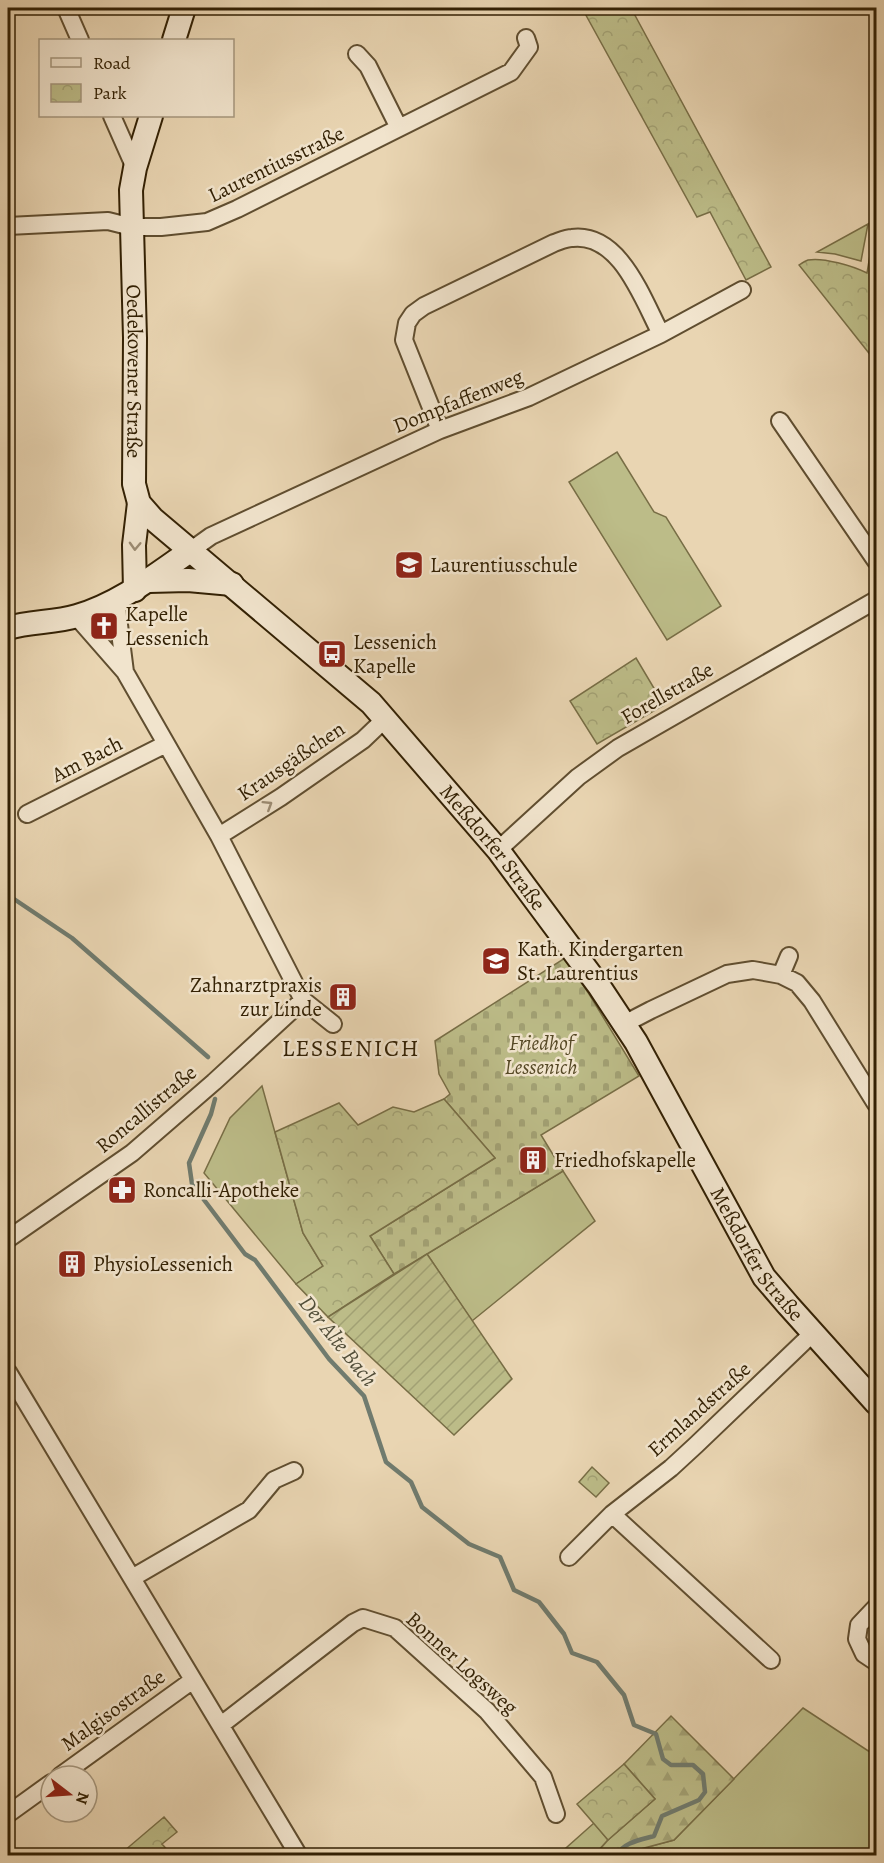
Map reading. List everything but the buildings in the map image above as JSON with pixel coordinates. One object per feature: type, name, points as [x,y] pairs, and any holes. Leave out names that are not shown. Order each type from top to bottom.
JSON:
[{"type":"street","points":[[66,8],[80,39]]},
{"type":"street","points":[[174,39],[184,8]]},
{"type":"street","name":"Laurentiusstraße","points":[[8,226],[108,221],[132,227],[161,228],[207,222],[248,204],[511,72],[529,47],[526,38]]},
{"type":"street","points":[[357,54],[368,66],[399,128]]},
{"type":"street","points":[[112,117],[135,168]]},
{"type":"street","name":"Oedekovener Straße","points":[[134,590],[134,545],[139,503],[134,484],[135,338],[131,190],[135,168],[151,117]]},
{"type":"street","points":[[440,430],[404,340],[407,323],[413,314],[424,306],[554,243],[572,238],[587,239],[608,248],[626,266],[661,334]]},
{"type":"street","name":"Dompfaffenweg","points":[[190,551],[216,534],[440,430],[529,397],[661,334],[742,290]]},
{"type":"street","points":[[780,421],[876,561]]},
{"type":"street","points":[[8,628],[76,616],[134,590],[190,551],[153,519],[139,503]]},
{"type":"street","name":"Meßdorfer Straße","points":[[190,551],[371,703],[498,850],[599,986],[636,1042],[764,1277],[876,1403]]},
{"type":"street","points":[[134,590],[188,580],[232,584]]},
{"type":"street","points":[[124,672],[134,590]]},
{"type":"street","name":"Forellstraße","points":[[498,850],[578,777],[618,748],[876,600]]},
{"type":"street","points":[[76,616],[124,672],[219,836],[303,1000],[333,1024]]},
{"type":"street","name":"Krausgäßchen","points":[[219,836],[281,797],[363,740],[385,719]]},
{"type":"street","name":"Am Bach","points":[[27,814],[166,744]]},
{"type":"street","points":[[781,975],[789,956]]},
{"type":"street","points":[[624,1024],[727,974],[753,970],[781,975],[797,983],[812,1001],[876,1104]]},
{"type":"street","name":"Roncallistraße","points":[[8,1239],[132,1153],[303,1000]]},
{"type":"street","name":"Ermlandstraße","points":[[569,1557],[612,1514],[696,1446],[813,1333]]},
{"type":"street","points":[[8,1372],[299,1856]]},
{"type":"street","points":[[132,1578],[249,1510],[274,1480],[294,1471]]},
{"type":"street","points":[[612,1514],[771,1660]]},
{"type":"street","points":[[876,1607],[859,1625],[857,1639],[864,1654],[876,1662]]},
{"type":"street","name":"Bonner Logsweg","points":[[221,1725],[353,1623],[363,1618],[395,1628],[487,1711],[543,1777],[556,1814]]},
{"type":"street","name":"Malgisostraße","points":[[77,1764],[193,1680]]},
{"type":"street","points":[[8,1814],[39,1791]]},
{"type":"green space","points":[[582,8],[631,8],[771,267],[746,280],[710,212],[697,217]]},
{"type":"green space","points":[[876,219],[876,362],[799,265],[814,259],[846,265],[867,273]]},
{"type":"green space","points":[[868,224],[861,261],[817,252]]},
{"type":"green space","points":[[617,452],[654,512],[666,517],[721,606],[667,640],[569,482]]},
{"type":"green space","points":[[636,658],[664,705],[597,744],[570,701]]},
{"type":"green space","name":"Friedhof Lessenich","points":[[565,958],[639,1076],[541,1135],[563,1171],[394,1274],[370,1236],[495,1158],[444,1099],[450,1094],[439,1074],[435,1041]]},
{"type":"green space","points":[[262,1086],[303,1233],[323,1266],[296,1284],[204,1173],[230,1118]]},
{"type":"green space","points":[[444,1099],[495,1158],[370,1236],[394,1274],[328,1317],[296,1284],[323,1266],[303,1233],[275,1132],[339,1103],[358,1125],[393,1107],[414,1112]]},
{"type":"green space","points":[[563,1171],[595,1221],[472,1321],[427,1254]]},
{"type":"green space","points":[[427,1254],[512,1379],[454,1435],[328,1317]]},
{"type":"green space","points":[[592,1467],[609,1483],[596,1497],[579,1482]]},
{"type":"green space","points":[[803,1708],[876,1756],[876,1855],[632,1856],[636,1850],[674,1840]]},
{"type":"green space","points":[[671,1716],[734,1779],[674,1840],[637,1850],[632,1855],[594,1856],[608,1840],[655,1799],[624,1764]]},
{"type":"green space","points":[[624,1764],[655,1799],[608,1840],[577,1804]]},
{"type":"green space","points":[[164,1817],[177,1832],[162,1844],[172,1855],[127,1855],[124,1851]]},
{"type":"green space","points":[[594,1823],[608,1840],[594,1855],[557,1856]]},
{"type":"waterway","name":"Der Alte Bach","points":[[8,895],[72,938],[208,1057]]},
{"type":"waterway","name":"Der Alte Bach","points":[[215,1099],[211,1114],[189,1163],[192,1184],[245,1254],[255,1260],[329,1359],[364,1396],[386,1462],[411,1482],[422,1507],[469,1544],[500,1557],[514,1590],[539,1602],[564,1634],[572,1653],[597,1662],[624,1695],[634,1725],[656,1734],[663,1759],[671,1765],[693,1765],[703,1774],[705,1792],[699,1800],[662,1816],[654,1836],[628,1845],[616,1856]]},
{"type":"place","name":"Laurentiusschule","points":[[409,565]]},
{"type":"place","name":"Kapelle Lessenich","points":[[104,626]]},
{"type":"place","name":"Lessenich Kapelle","points":[[332,654]]},
{"type":"place","name":"Kath. Kindergarten St. Laurentius","points":[[496,961]]},
{"type":"place","name":"Zahnarztpraxis zur Linde","points":[[343,997]]},
{"type":"place","name":"Friedhofskapelle","points":[[533,1160]]},
{"type":"place","name":"Roncalli-Apotheke","points":[[122,1190]]},
{"type":"place","name":"PhysioLessenich","points":[[72,1264]]},
{"type":"district","name":"LESSENICH","points":[[351,1048]]}]
